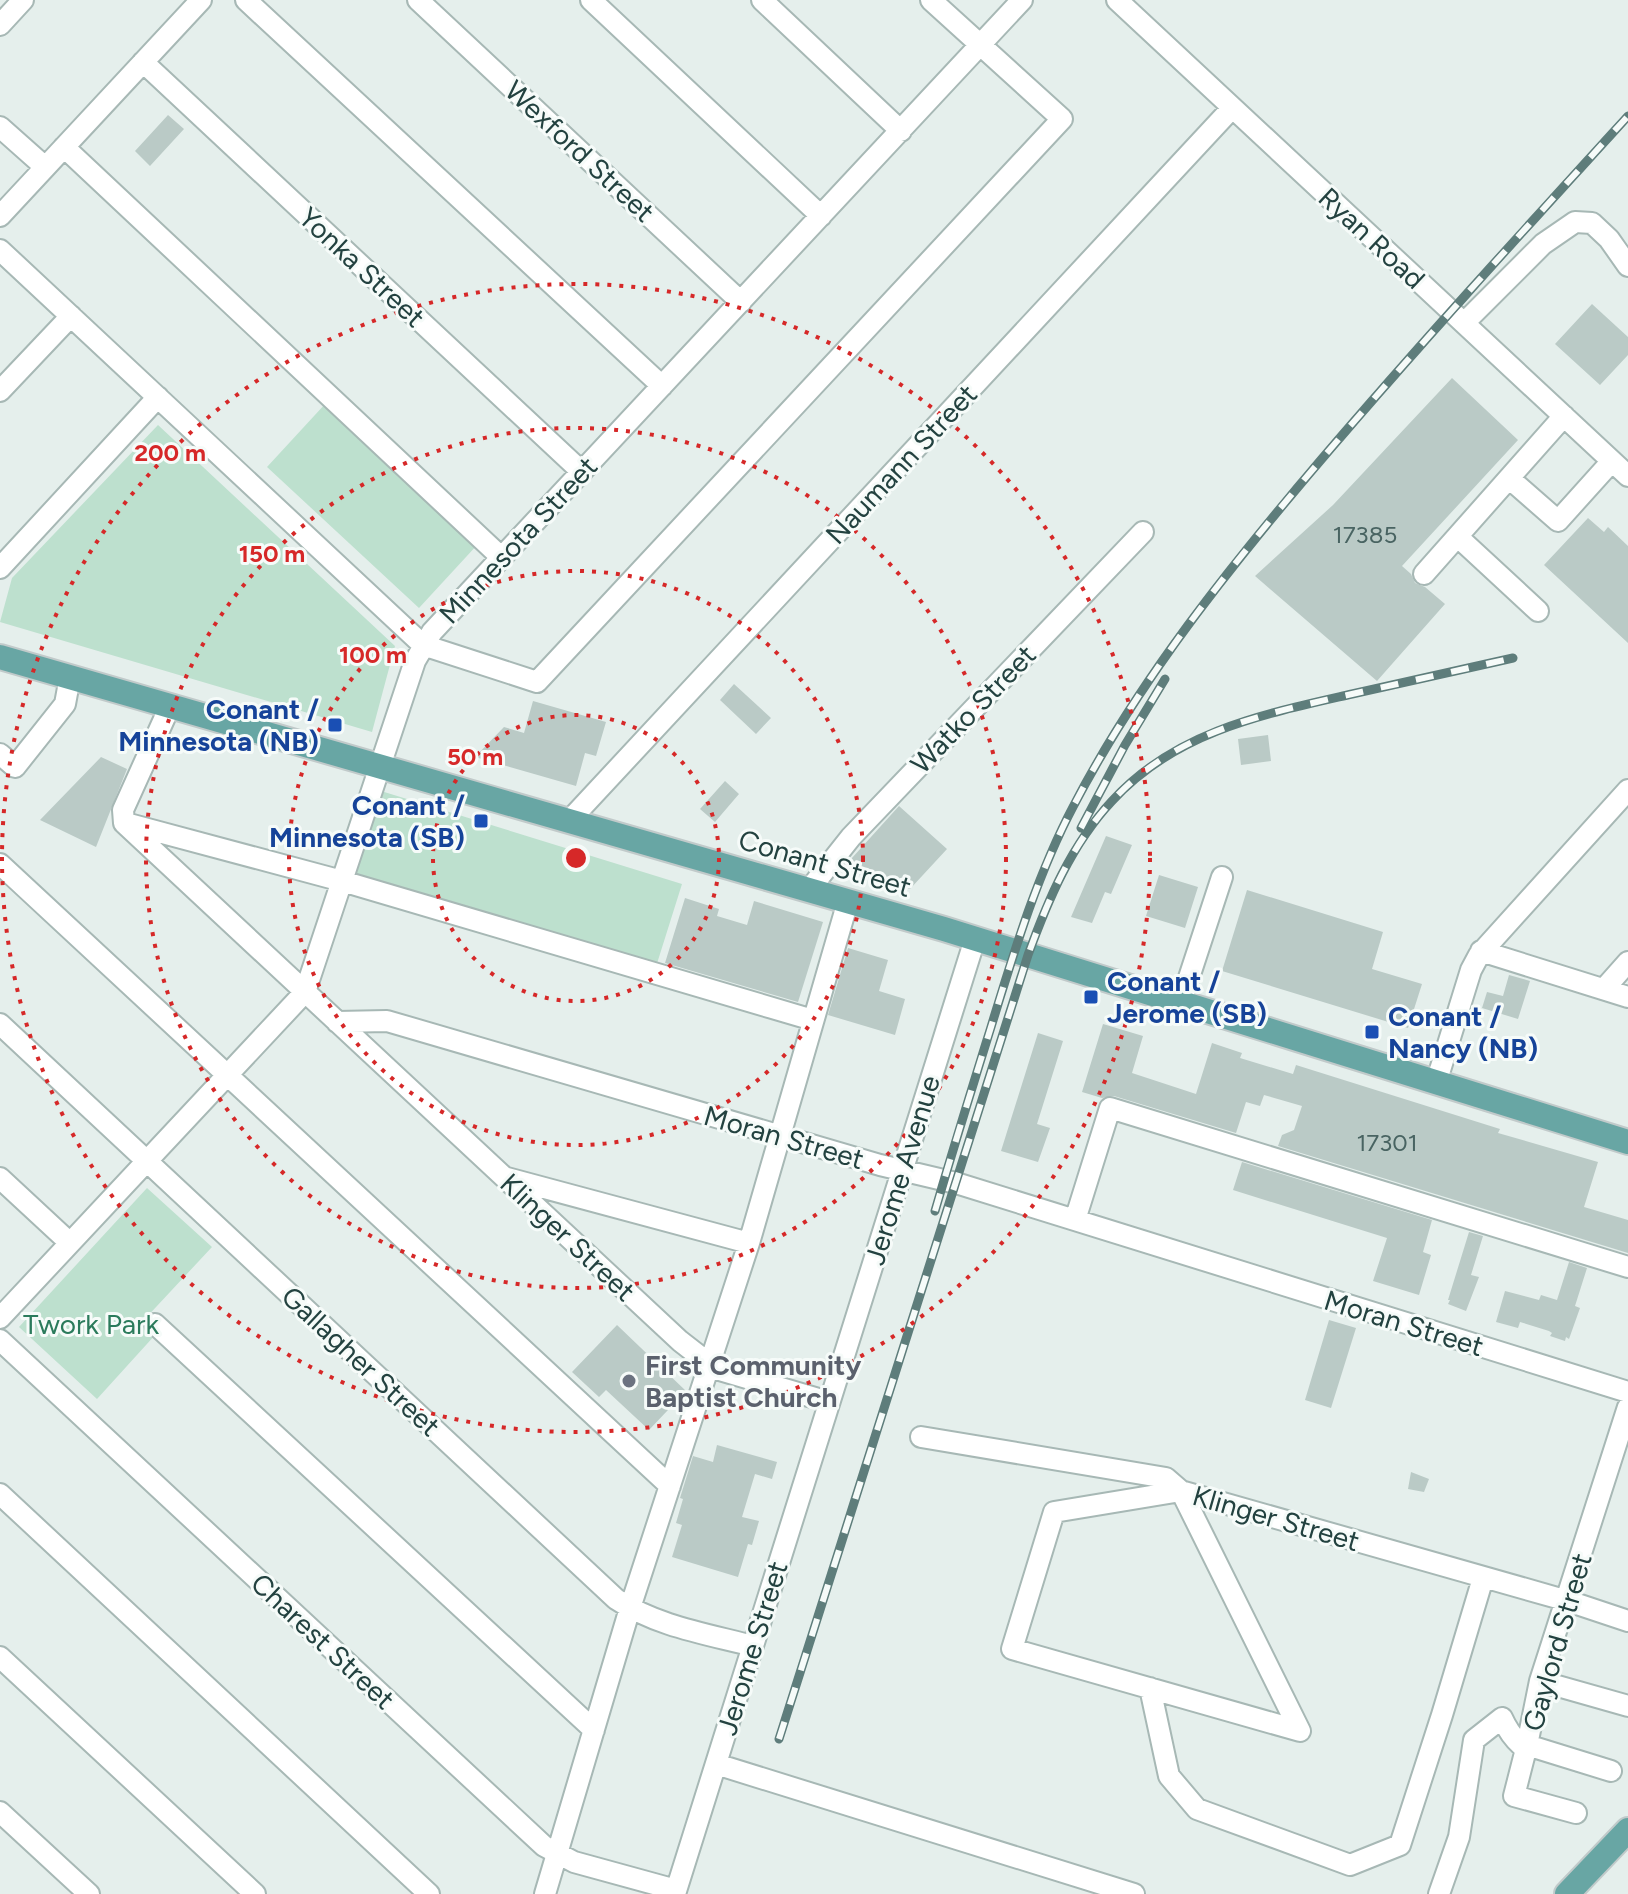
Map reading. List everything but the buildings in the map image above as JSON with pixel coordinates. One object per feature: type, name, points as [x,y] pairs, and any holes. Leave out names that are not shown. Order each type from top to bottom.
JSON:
[{"type":"main road","name":"Conant Street","points":[[0,657],[848,901],[1628,1142]]},
{"type":"main road","points":[[1567,1894],[1628,1830]]},
{"type":"street","points":[[0,25],[23,0]]},
{"type":"street","points":[[0,216],[201,0]]},
{"type":"street","points":[[246,0],[662,386]]},
{"type":"street","name":"Wexford Street","points":[[418,0],[741,302]]},
{"type":"street","points":[[591,0],[821,216]]},
{"type":"street","points":[[762,0],[901,131]]},
{"type":"street","points":[[0,250],[423,645],[537,682],[1062,119],[931,0]]},
{"type":"street","name":"Minnesota Street","points":[[0,1318],[305,992],[415,661],[423,645],[1022,0]]},
{"type":"street","name":"Ryan Road","points":[[1117,0],[1628,476]]},
{"type":"street","name":"Yonka Street","points":[[143,62],[582,472]]},
{"type":"street","name":"Naumann Street","points":[[569,821],[1232,108]]},
{"type":"street","points":[[0,127],[45,167]]},
{"type":"street","points":[[64,147],[502,558]]},
{"type":"street","points":[[1464,323],[1543,244],[1575,222],[1592,223],[1609,239],[1628,266]]},
{"type":"street","points":[[0,391],[71,316]]},
{"type":"street","points":[[4,556],[158,397]]},
{"type":"street","points":[[1424,574],[1564,416]]},
{"type":"street","points":[[1510,479],[1558,521],[1612,461]]},
{"type":"street","name":"Watko Street","points":[[809,890],[851,837],[1143,532]]},
{"type":"street","points":[[1458,537],[1538,611]]},
{"type":"street","points":[[0,754],[15,767],[65,704],[70,677]]},
{"type":"street","points":[[170,706],[123,810],[124,823],[337,1022]]},
{"type":"street","points":[[1436,1083],[1471,970],[1480,953],[1628,790]]},
{"type":"street","points":[[124,823],[342,881],[813,1020]]},
{"type":"street","points":[[0,864],[670,1486]]},
{"type":"street","points":[[1181,1002],[1222,877]]},
{"type":"street","points":[[545,1894],[630,1608],[749,1243],[848,901]]},
{"type":"street","name":"Jerome Avenue","points":[[829,1402],[975,939]]},
{"type":"street","points":[[1480,953],[1628,997]]},
{"type":"street","points":[[1604,989],[1628,962]]},
{"type":"street","name":"Moran Street","points":[[337,1022],[387,1021],[1075,1220],[1628,1392]]},
{"type":"street","name":"Klinger Street","points":[[337,1022],[710,1366],[829,1402]]},
{"type":"street","name":"Gallagher Street","points":[[0,1024],[616,1599],[651,1618],[753,1646]]},
{"type":"street","points":[[1075,1220],[1110,1108],[1628,1267]]},
{"type":"street","points":[[503,1177],[749,1243]]},
{"type":"street","points":[[0,1178],[70,1243]]},
{"type":"street","points":[[155,1324],[594,1730]]},
{"type":"street","name":"Charest Street","points":[[0,1340],[544,1846],[558,1855],[675,1892]]},
{"type":"street","name":"Jerome Street","points":[[675,1892],[829,1402]]},
{"type":"street","name":"Gaylord Street","points":[[1439,1894],[1459,1837],[1474,1740],[1502,1718],[1506,1729],[1522,1746],[1527,1745],[1540,1681],[1628,1407]]},
{"type":"street","name":"Klinger Street","points":[[921,1437],[1166,1478],[1181,1491],[1568,1601],[1628,1621]]},
{"type":"street","points":[[1181,1491],[1300,1731],[1012,1649],[1054,1512],[1181,1491]]},
{"type":"street","points":[[0,1494],[429,1894]]},
{"type":"street","points":[[1150,1688],[1169,1776],[1197,1809],[1350,1865],[1400,1845],[1483,1578]]},
{"type":"street","points":[[0,1657],[255,1894]]},
{"type":"street","points":[[1540,1681],[1628,1706]]},
{"type":"street","points":[[1576,1813],[1514,1796],[1527,1745],[1611,1771]]},
{"type":"street","points":[[716,1764],[1134,1894]]},
{"type":"street","points":[[0,1812],[89,1894]]},
{"type":"green space","points":[[326,403],[478,544],[419,608],[267,467]]},
{"type":"green space","points":[[158,425],[395,646],[372,732],[0,622],[12,578]]},
{"type":"green space","points":[[381,791],[682,884],[654,973],[354,880]]},
{"type":"green space","name":"Twork Park","points":[[147,1188],[212,1247],[143,1321],[156,1334],[97,1399],[19,1327]]},
{"type":"railway","points":[[935,1211],[1027,914],[1074,805],[1127,714],[1187,626],[1286,501],[1434,330],[1628,116]]},
{"type":"railway","points":[[779,1739],[1028,955],[1053,894],[1084,836],[1112,801],[1137,777],[1164,758],[1223,729],[1286,709],[1513,658]]},
{"type":"railway","points":[[1081,828],[1125,745],[1165,679]]},
{"type":"place","name":"Conant / Minnesota (NB)","points":[[335,725]]},
{"type":"place","name":"Conant / Minnesota (SB)","points":[[481,821]]},
{"type":"place","name":"Conant / Jerome (SB)","points":[[1091,997]]},
{"type":"place","name":"Conant / Nancy (NB)","points":[[1372,1032]]},
{"type":"place","name":"First Community Baptist Church","points":[[629,1381]]}]
